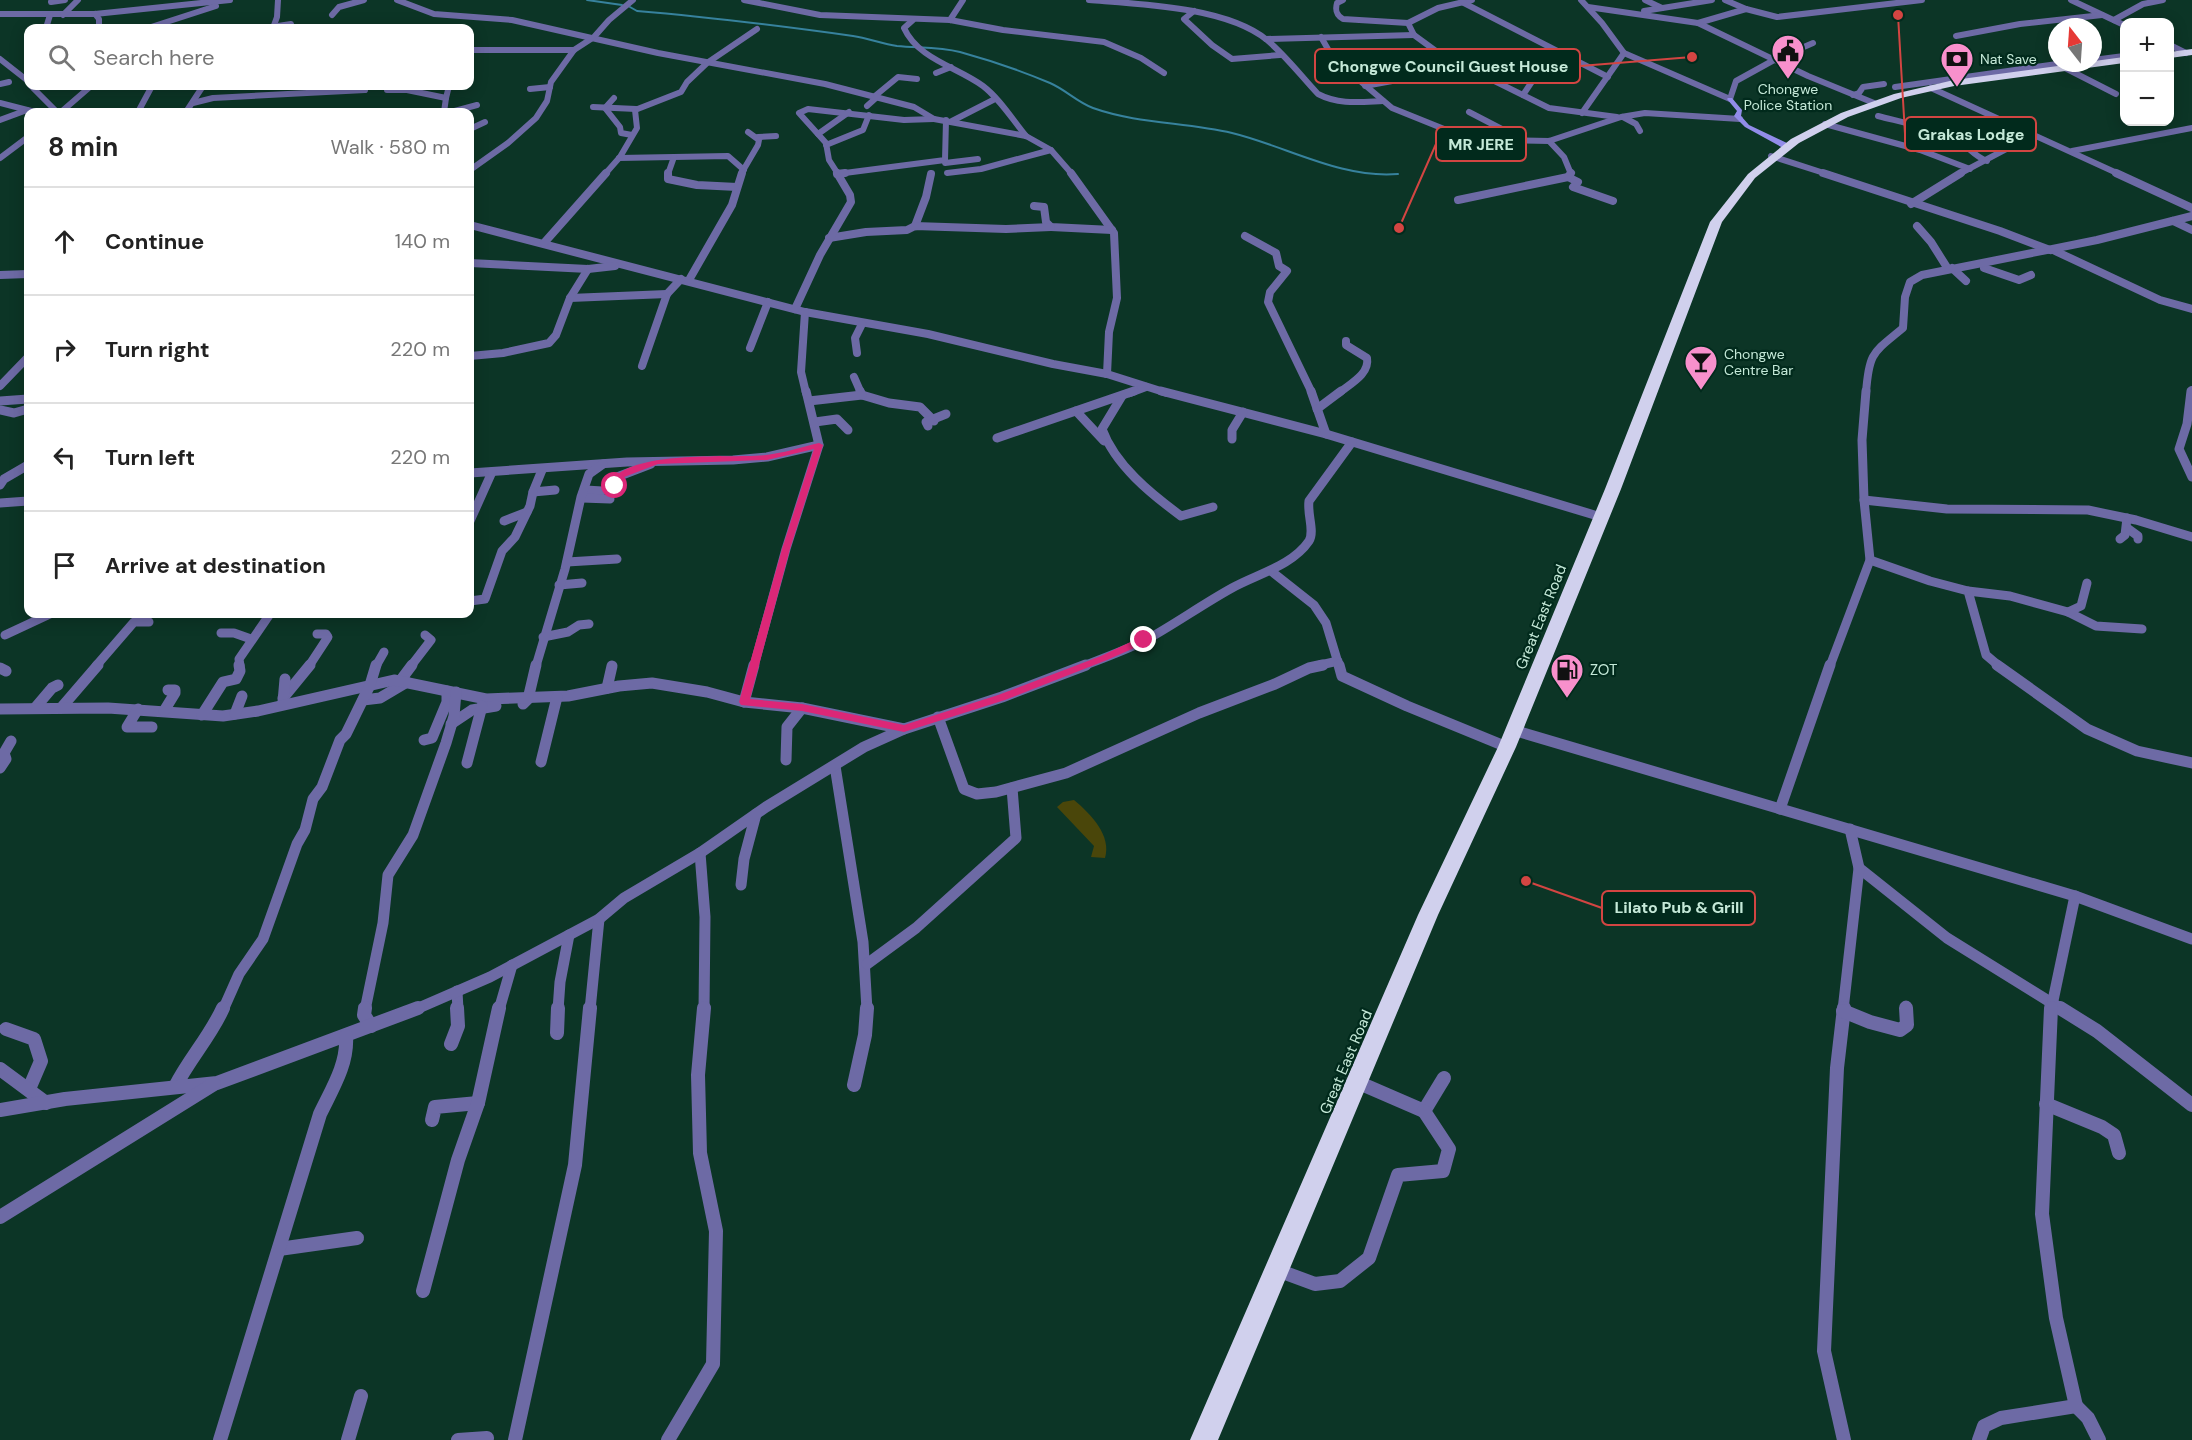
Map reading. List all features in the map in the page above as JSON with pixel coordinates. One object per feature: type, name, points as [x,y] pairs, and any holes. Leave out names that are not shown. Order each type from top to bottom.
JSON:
[{"type":"highway","points":[[2174,54],[2189,52]]},
{"type":"highway","name":"Great East Road","points":[[2102,62],[2120,61]]},
{"type":"highway","name":"Great East Road","points":[[1210,1438],[1277,1270],[1428,915],[1510,738],[1600,517],[1614,489],[1716,222],[1740,185],[1771,156],[1825,124],[1876,110],[1902,91],[2048,67]]},
{"type":"street","points":[[51,2],[65,0]]},
{"type":"street","points":[[63,15],[78,0]]},
{"type":"street","points":[[155,8],[162,0]]},
{"type":"street","points":[[189,1],[196,0],[204,3]]},
{"type":"street","points":[[0,14],[95,14],[231,0]]},
{"type":"street","points":[[164,24],[231,0]]},
{"type":"street","points":[[274,24],[278,0]]},
{"type":"street","points":[[332,15],[339,7],[364,0]]},
{"type":"street","points":[[397,0],[434,14],[512,20],[707,63],[874,94],[914,107],[934,118]]},
{"type":"street","points":[[474,167],[508,143],[536,118],[547,101],[550,87],[574,50],[594,37],[609,20],[633,0]]},
{"type":"street","points":[[744,0],[820,15],[950,20],[1104,42],[1141,58],[1164,73]]},
{"type":"street","points":[[950,20],[963,0]]},
{"type":"street","points":[[1089,0],[1169,7],[1223,17],[1266,39],[1318,94],[1332,102],[1383,101]]},
{"type":"street","points":[[1169,7],[1176,0]]},
{"type":"street","points":[[1343,0],[1336,3],[1335,10],[1343,19],[1408,23],[1422,14],[1472,0]]},
{"type":"street","points":[[1581,0],[1624,53],[1730,99],[1740,111],[1737,116],[1747,126],[1786,146]]},
{"type":"street","points":[[1645,0],[1662,8]]},
{"type":"street","points":[[1638,13],[1712,0]]},
{"type":"street","points":[[1725,0],[1746,9],[1777,17],[1922,0]]},
{"type":"street","points":[[2071,0],[2120,23]]},
{"type":"street","points":[[2114,20],[2143,4],[2163,0]]},
{"type":"street","points":[[788,1],[786,5],[792,8]]},
{"type":"street","points":[[1461,2],[1608,77]]},
{"type":"street","points":[[1588,7],[1698,24],[1853,95],[1876,110],[1939,132],[1966,145],[1975,157],[1987,161]]},
{"type":"street","points":[[1698,24],[1746,9]]},
{"type":"street","points":[[185,10],[201,11]]},
{"type":"street","points":[[1194,11],[1184,19],[1212,45],[1232,59],[1280,55]]},
{"type":"street","points":[[95,14],[99,19],[99,24]]},
{"type":"street","points":[[47,24],[50,15]]},
{"type":"street","points":[[1956,36],[2020,24],[2102,15]]},
{"type":"street","points":[[446,24],[449,19],[454,17]]},
{"type":"street","points":[[913,20],[904,28],[909,40],[924,52],[986,88],[1026,136]]},
{"type":"street","points":[[1408,23],[1414,35],[1440,54],[1559,111],[1622,117],[1666,113],[1740,119]]},
{"type":"street","points":[[1028,32],[1034,25]]},
{"type":"street","points":[[593,107],[636,109],[681,92],[687,82],[707,63],[757,29]]},
{"type":"street","points":[[1266,39],[1414,35]]},
{"type":"street","points":[[1321,37],[1333,58],[1392,108],[1459,135],[1549,141],[1586,131],[1622,117],[1635,124],[1640,131]]},
{"type":"street","points":[[1730,99],[1736,81],[1774,60],[1813,43]]},
{"type":"street","points":[[2174,47],[2189,52]]},
{"type":"street","points":[[474,50],[574,50]]},
{"type":"street","points":[[1586,131],[1582,113],[1624,53]]},
{"type":"street","points":[[0,59],[24,78]]},
{"type":"street","points":[[2102,60],[2120,61]]},
{"type":"street","points":[[2015,62],[2030,70]]},
{"type":"street","points":[[936,73],[951,67]]},
{"type":"street","points":[[1853,95],[1859,93],[1863,87],[1882,83],[1902,91],[2030,70]]},
{"type":"street","points":[[2077,72],[2116,94]]},
{"type":"street","points":[[867,106],[874,94],[898,77],[917,79]]},
{"type":"street","points":[[1523,95],[1533,80],[1531,77]]},
{"type":"street","points":[[1365,86],[1403,78]]},
{"type":"street","points":[[0,84],[9,82]]},
{"type":"street","points":[[887,86],[898,89]]},
{"type":"street","points":[[531,89],[550,87]]},
{"type":"street","points":[[1931,88],[2192,208]]},
{"type":"street","points":[[36,90],[53,108]]},
{"type":"street","points":[[66,108],[87,90]]},
{"type":"street","points":[[140,108],[150,90]]},
{"type":"street","points":[[189,108],[201,90]]},
{"type":"street","points":[[270,95],[275,90]]},
{"type":"street","points":[[193,103],[213,98],[365,90]]},
{"type":"street","points":[[387,90],[407,90],[446,98]]},
{"type":"street","points":[[444,108],[448,90]]},
{"type":"street","points":[[605,108],[614,98]]},
{"type":"street","points":[[947,172],[944,162],[947,151],[944,126],[949,121],[995,99]]},
{"type":"street","points":[[0,102],[24,109]]},
{"type":"street","points":[[460,108],[477,105]]},
{"type":"street","points":[[605,108],[620,127],[621,133],[632,135]]},
{"type":"street","points":[[544,243],[619,158],[637,128],[636,109]]},
{"type":"street","points":[[795,309],[829,238],[851,202],[850,195],[829,160],[826,145],[799,113],[802,110],[849,112],[904,120],[934,118],[1026,136],[1051,150],[1067,166],[1112,230],[1115,243],[1117,298],[1109,332],[1107,374]]},
{"type":"street","points":[[0,120],[24,111]]},
{"type":"street","points":[[818,135],[849,112]]},
{"type":"street","points":[[1468,112],[1523,141]]},
{"type":"street","points":[[826,145],[863,130],[869,115]]},
{"type":"street","points":[[474,127],[485,122]]},
{"type":"street","points":[[1825,124],[1920,150],[1970,169]]},
{"type":"street","points":[[2072,152],[2192,128]]},
{"type":"street","points":[[748,132],[758,137],[776,136]]},
{"type":"street","points":[[1911,204],[1950,179],[2033,135]]},
{"type":"street","points":[[570,298],[666,294],[685,280],[726,216],[744,170],[758,150],[758,137]]},
{"type":"street","points":[[0,158],[24,140]]},
{"type":"street","points":[[1549,141],[1568,163],[1571,174],[1568,177]]},
{"type":"street","points":[[932,174],[981,169],[1051,150]]},
{"type":"street","points":[[619,158],[728,156],[744,170]]},
{"type":"street","points":[[1771,156],[1911,204],[2000,231],[2052,250],[2160,300],[2192,309]]},
{"type":"street","points":[[674,157],[668,172],[668,179],[678,183],[737,187]]},
{"type":"street","points":[[837,174],[978,159]]},
{"type":"street","points":[[915,226],[932,174],[926,164]]},
{"type":"street","points":[[1458,200],[1568,177],[1578,182],[1573,187],[1613,201]]},
{"type":"street","points":[[1034,206],[1044,207],[1046,222],[1051,226]]},
{"type":"street","points":[[1981,266],[2192,216]]},
{"type":"street","points":[[2173,221],[2192,230]]},
{"type":"street","points":[[474,226],[805,312],[928,334],[1053,364],[1107,374],[1146,387],[1326,434],[1600,517]]},
{"type":"street","points":[[829,238],[866,232],[908,230],[915,226],[1006,229],[1051,226],[1112,230]]},
{"type":"street","points":[[1917,226],[1950,268],[1966,281]]},
{"type":"street","points":[[1245,236],[1276,253],[1279,266],[1287,271],[1270,292],[1268,302],[1309,384],[1326,434]]},
{"type":"street","points":[[1940,255],[1968,265]]},
{"type":"street","points":[[474,263],[588,269],[621,266]]},
{"type":"street","points":[[1780,809],[1848,613],[1870,560],[1864,500],[1862,440],[1868,364],[1876,350],[1903,328],[1905,297],[1910,282],[1922,275],[1968,265],[1981,266],[2019,280],[2031,275]]},
{"type":"street","points":[[1981,266],[2000,280]]},
{"type":"street","points":[[474,356],[503,353],[549,343],[556,335],[570,298],[588,269]]},
{"type":"street","points":[[0,275],[24,274]]},
{"type":"street","points":[[642,366],[666,294]]},
{"type":"street","points":[[750,348],[768,302]]},
{"type":"street","points":[[744,702],[786,549],[819,445],[801,372],[805,312]]},
{"type":"street","points":[[857,353],[855,338],[862,324]]},
{"type":"street","points":[[1317,409],[1361,376],[1368,364],[1367,358],[1346,345],[1346,341]]},
{"type":"street","points":[[0,386],[24,361]]},
{"type":"street","points":[[854,377],[862,395]]},
{"type":"street","points":[[997,438],[1146,387]]},
{"type":"street","points":[[2192,390],[2186,429],[2179,449],[2192,477]]},
{"type":"street","points":[[809,401],[862,395],[889,403],[920,407],[931,422],[946,414]]},
{"type":"street","points":[[1106,442],[1102,429],[1122,396]]},
{"type":"street","points":[[0,401],[24,399]]},
{"type":"street","points":[[0,411],[4,413],[24,411]]},
{"type":"street","points":[[1076,411],[1162,502],[1181,516],[1213,507]]},
{"type":"street","points":[[1232,439],[1232,430],[1243,412]]},
{"type":"street","points":[[814,422],[837,419],[848,430]]},
{"type":"street","points":[[0,1217],[217,1083],[457,992],[599,919],[624,898],[700,853],[756,814],[864,747],[904,729],[1002,697],[1104,658],[1144,640],[1234,587],[1271,571],[1304,547],[1311,538],[1312,529],[1307,513],[1309,501],[1352,442]]},
{"type":"street","points":[[474,473],[657,461],[767,457],[819,445]]},
{"type":"street","points":[[584,494],[612,494],[615,486],[612,484],[617,477],[657,461]]},
{"type":"street","points":[[607,464],[617,477]]},
{"type":"street","points":[[1,711],[61,708],[138,709],[202,715],[235,714],[394,680],[451,692],[482,704],[523,704],[528,699],[589,474],[607,464]]},
{"type":"street","points":[[1,480],[24,467]]},
{"type":"street","points":[[474,600],[485,599],[502,551],[514,537],[526,513],[542,470]]},
{"type":"street","points":[[474,515],[492,471]]},
{"type":"street","points":[[522,498],[533,493],[555,490]]},
{"type":"street","points":[[584,494],[602,492]]},
{"type":"street","points":[[1864,500],[1947,509],[2088,510],[2127,523],[2192,537]]},
{"type":"street","points":[[0,503],[24,501]]},
{"type":"street","points":[[2025,510],[2032,519]]},
{"type":"street","points":[[504,521],[526,513]]},
{"type":"street","points":[[2120,538],[2125,535],[2127,523]]},
{"type":"street","points":[[2127,523],[2138,539]]},
{"type":"street","points":[[567,562],[617,559]]},
{"type":"street","points":[[1870,560],[1930,581],[1968,591],[2010,596],[2068,612],[2096,626],[2142,629]]},
{"type":"street","points":[[1271,571],[1314,605],[1326,623],[1342,676],[1353,682],[1510,738],[1850,829],[2075,896],[2192,939]]},
{"type":"street","points":[[559,585],[582,583]]},
{"type":"street","points":[[2068,612],[2076,611],[2082,604],[2087,584]]},
{"type":"street","points":[[1968,591],[1986,655],[2013,678],[2087,729],[2137,751],[2192,763]]},
{"type":"street","points":[[2,635],[41,618]]},
{"type":"street","points":[[202,715],[223,682],[236,680],[240,671],[239,659],[267,618]]},
{"type":"street","points":[[61,708],[134,622],[149,622]]},
{"type":"street","points":[[543,637],[568,632],[579,625],[589,624]]},
{"type":"street","points":[[221,633],[242,635],[251,639]]},
{"type":"street","points":[[283,702],[326,643],[327,634],[318,634]]},
{"type":"street","points":[[363,700],[380,698],[404,682],[431,639],[425,635]]},
{"type":"street","points":[[175,1087],[185,1068],[214,1029],[239,974],[263,939],[297,844],[305,830],[313,799],[322,787],[340,740],[346,734],[363,700],[378,660],[384,652]]},
{"type":"street","points":[[938,717],[953,757],[957,778],[964,789],[977,794],[996,792],[1066,773],[1199,713],[1275,684],[1309,668],[1338,661]]},
{"type":"street","points":[[607,688],[612,666]]},
{"type":"street","points":[[283,702],[285,679]]},
{"type":"street","points":[[528,699],[652,683],[707,692],[744,702],[802,708],[904,729]]},
{"type":"street","points":[[35,708],[52,688],[58,686]]},
{"type":"street","points":[[164,711],[175,693],[175,690],[168,690]]},
{"type":"street","points":[[371,1026],[364,1015],[383,923],[388,875],[413,835],[451,724],[451,692]]},
{"type":"street","points":[[424,740],[432,738],[451,692]]},
{"type":"street","points":[[235,714],[242,696]]},
{"type":"street","points":[[541,762],[557,697]]},
{"type":"street","points":[[451,724],[482,704]]},
{"type":"street","points":[[467,763],[482,704]]},
{"type":"street","points":[[786,760],[787,727],[802,708]]},
{"type":"street","points":[[138,709],[127,728],[152,727]]},
{"type":"street","points":[[0,741],[11,741],[4,753],[6,759],[0,768]]},
{"type":"street","points":[[835,765],[867,964],[868,1020],[862,1060],[854,1085]]},
{"type":"street","points":[[867,964],[916,928],[1016,838],[1012,788]]},
{"type":"street","points":[[741,885],[741,871],[747,856],[756,814]]},
{"type":"street","points":[[1844,1440],[1824,1351],[1837,1078],[1859,868],[1850,829]]},
{"type":"street","points":[[668,1440],[713,1365],[717,1231],[699,1142],[698,1075],[706,992],[705,916],[700,853]]},
{"type":"street","points":[[1859,868],[1947,938],[2051,1000],[2097,1031],[2192,1105]]},
{"type":"street","points":[[2075,896],[2051,1000],[2042,1214],[2056,1318],[2076,1406],[2088,1418],[2099,1440]]},
{"type":"street","points":[[514,1440],[575,1165],[599,919]]},
{"type":"street","points":[[557,1033],[560,982],[569,935]]},
{"type":"street","points":[[423,1291],[445,1207],[478,1103],[502,994],[512,965]]},
{"type":"street","points":[[451,1044],[458,1026],[457,992]]},
{"type":"street","points":[[1843,1011],[1870,1022],[1900,1030],[1906,1025],[1906,1006]]},
{"type":"street","points":[[6,1029],[34,1039],[41,1061],[30,1089]]},
{"type":"street","points":[[220,1440],[320,1114],[340,1073],[347,1049],[346,1036]]},
{"type":"street","points":[[0,1069],[46,1103]]},
{"type":"street","points":[[1424,1111],[1444,1078]]},
{"type":"street","points":[[1277,1270],[1315,1284],[1340,1281],[1369,1258],[1398,1175],[1443,1171],[1449,1149],[1424,1111],[1357,1082]]},
{"type":"street","points":[[0,1110],[217,1083]]},
{"type":"street","points":[[432,1120],[435,1107],[478,1103]]},
{"type":"street","points":[[2046,1104],[2102,1127],[2114,1135],[2119,1153]]},
{"type":"street","points":[[279,1249],[357,1238]]},
{"type":"street","points":[[348,1440],[361,1396]]},
{"type":"street","points":[[1979,1440],[1984,1426],[2001,1418],[2076,1406]]},
{"type":"street","points":[[458,1440],[488,1438]]},
{"type":"shaded area","points":[[1074,800],[1093,819],[1103,834],[1106,842],[1105,858],[1091,857],[1094,846],[1057,807],[1063,802]]},
{"type":"waterway","points":[[587,0],[622,5]]},
{"type":"waterway","points":[[630,7],[637,11],[772,25],[859,37],[897,46],[937,48],[960,52],[1040,79],[1093,108],[1110,113],[1232,133],[1356,172],[1398,174]]},
{"type":"place","name":"Grakas Lodge","points":[[1898,15]]},
{"type":"place","name":"Chongwe Council Guest House","points":[[1692,57]]},
{"type":"place","name":"Chongwe Police Station","points":[[1788,80]]},
{"type":"place","name":"Nat Save","points":[[1957,88]]},
{"type":"place","name":"MR JERE","points":[[1399,228]]},
{"type":"place","name":"Chongwe Centre Bar","points":[[1701,391]]},
{"type":"place","name":"ZOT","points":[[1567,699]]},
{"type":"place","name":"Lilato Pub & Grill","points":[[1526,881]]},
{"type":"route","points":[[615,486],[612,484],[617,477],[657,461],[767,457],[819,445],[786,549],[744,702],[802,708],[904,729],[1002,697],[1104,658],[1144,640]]}]
